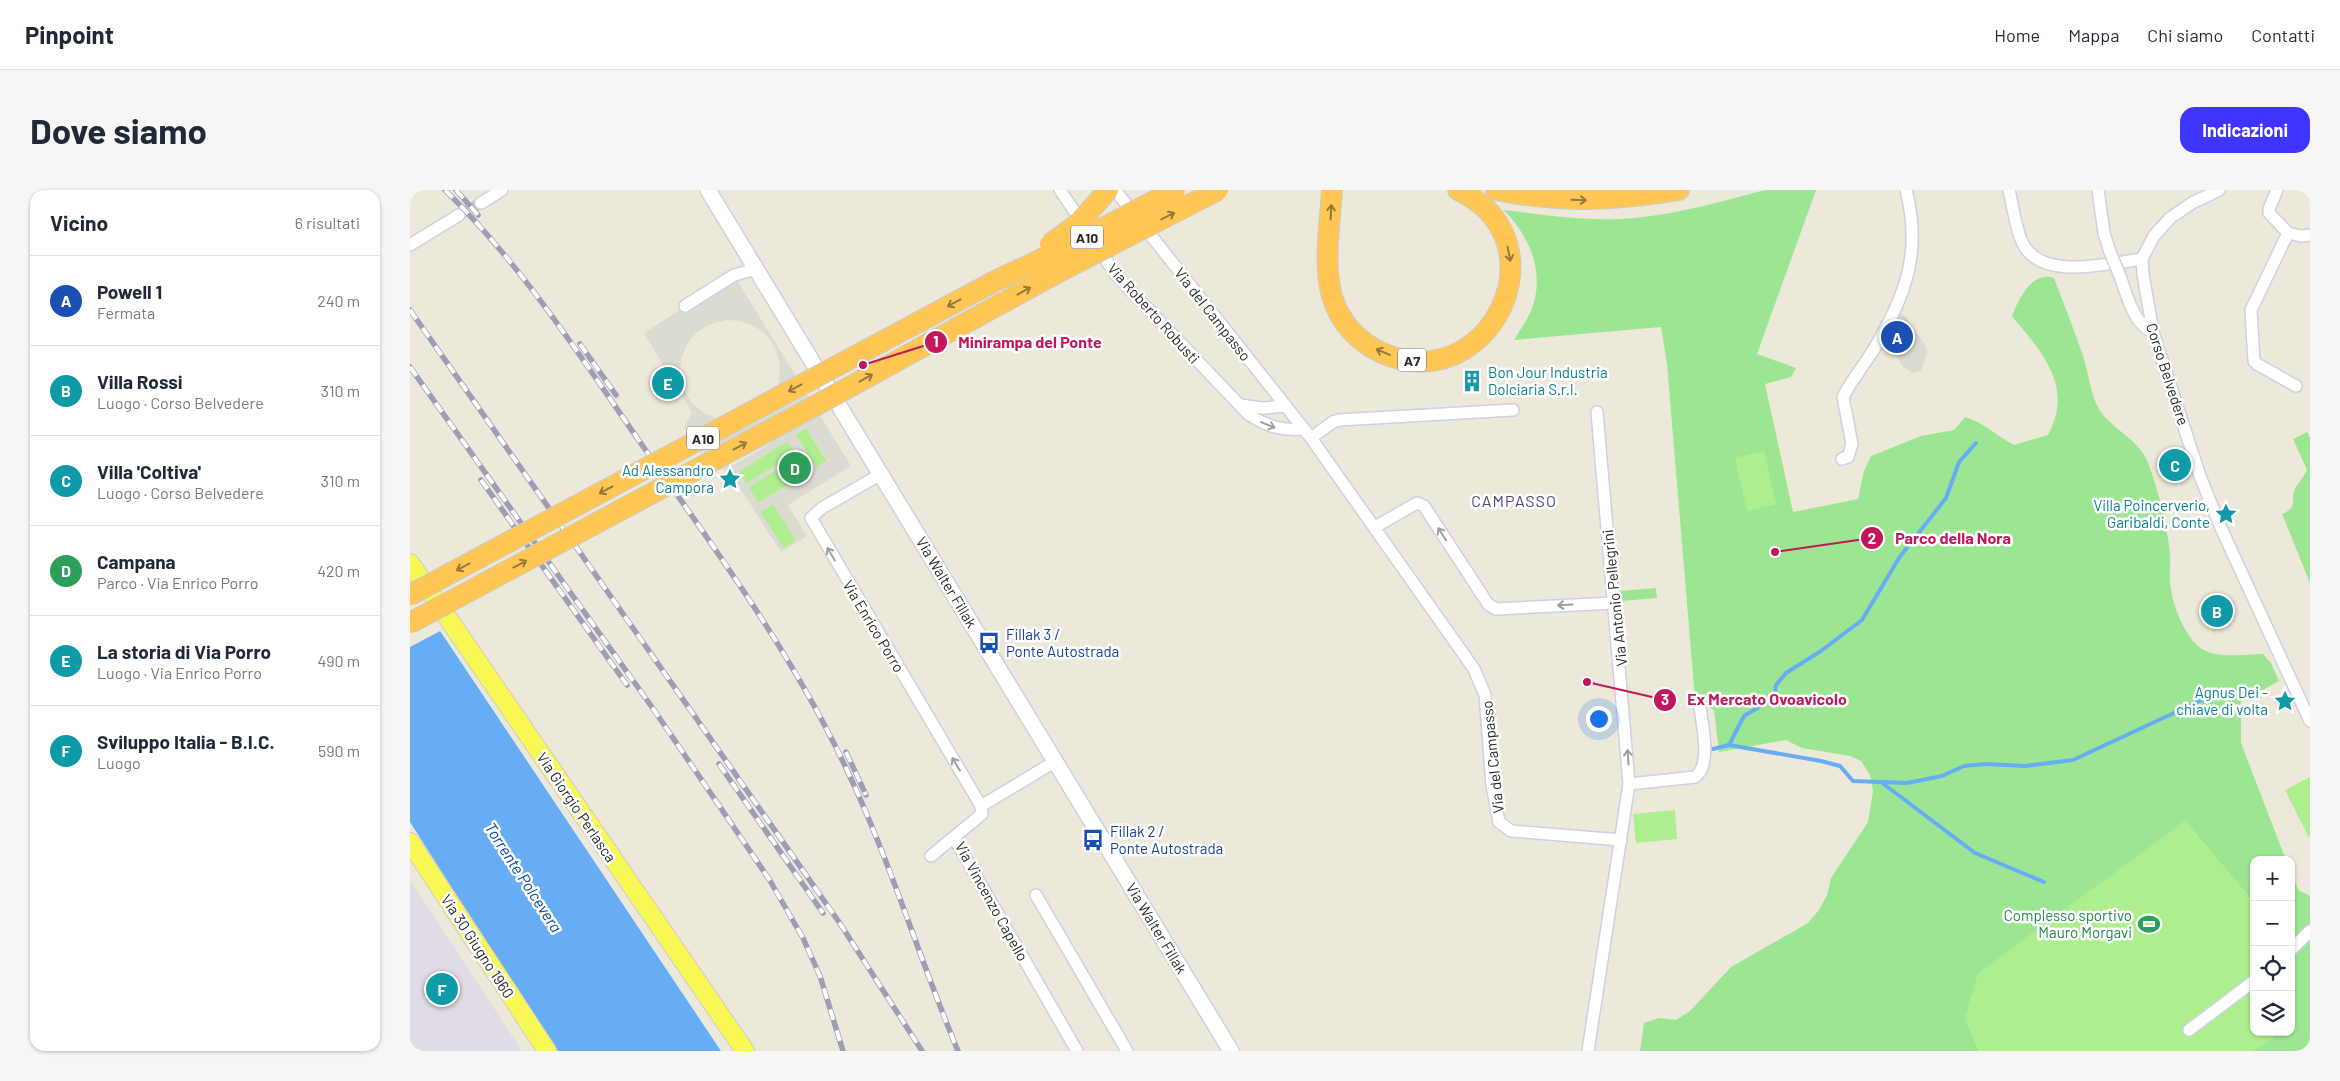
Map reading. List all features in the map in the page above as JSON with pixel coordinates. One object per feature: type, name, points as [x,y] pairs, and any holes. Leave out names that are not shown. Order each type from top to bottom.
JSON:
[{"type":"highway","name":"A10","points":[[997,280],[1079,223],[1108,190]]},
{"type":"highway","name":"A10","points":[[410,595],[997,280],[1061,250],[1175,190]]},
{"type":"highway","name":"A10","points":[[410,623],[824,401],[1053,275],[1218,190]]},
{"type":"highway","name":"A7","points":[[1332,190],[1328,273],[1336,308],[1348,327],[1364,342],[1385,354],[1408,360],[1433,360],[1468,347],[1486,332],[1500,313],[1510,284],[1510,254],[1502,231],[1480,202],[1458,190]]},
{"type":"highway","points":[[1496,190],[1551,199],[1596,200],[1637,197],[1679,190]]},
{"type":"main road","name":"Via Walter Fillak","points":[[708,190],[1232,1051]]},
{"type":"main road","name":"Via Giorgio Perlasca","points":[[410,563],[745,1051]]},
{"type":"main road","name":"Via 30 Giugno 1960","points":[[410,842],[546,1051]]},
{"type":"street","points":[[481,203],[502,190]]},
{"type":"street","name":"Via Roberto Robusti","points":[[1060,190],[1116,275],[1248,414],[1272,427],[1307,433]]},
{"type":"street","name":"Via del Campasso","points":[[1115,190],[1307,433],[1474,669],[1485,695],[1492,785],[1499,822],[1511,831],[1621,840]]},
{"type":"street","points":[[1842,459],[1848,457],[1852,444],[1843,397],[1888,324],[1910,272],[1913,255],[1913,226],[1906,190]]},
{"type":"street","points":[[2009,190],[2022,242],[2028,250],[2043,262],[2059,267],[2142,259],[2154,236],[2170,218],[2192,203],[2219,190]]},
{"type":"street","points":[[2098,190],[2104,233],[2110,252],[2138,320],[2145,329],[2153,332]]},
{"type":"street","points":[[2277,190],[2269,213],[2288,234],[2310,235]]},
{"type":"street","points":[[410,245],[460,215]]},
{"type":"street","points":[[2288,234],[2251,310],[2254,360],[2257,364],[2296,386]]},
{"type":"street","name":"Corso Belvedere","points":[[2142,259],[2142,274],[2153,332],[2200,476],[2220,528],[2310,721]]},
{"type":"street","points":[[685,306],[734,275],[756,269]]},
{"type":"street","points":[[1239,405],[1263,408],[1285,406]]},
{"type":"street","points":[[1307,433],[1339,420],[1512,410]]},
{"type":"street","name":"Via Antonio Pellegrini","points":[[1597,412],[1629,784],[1621,840]]},
{"type":"street","name":"Via Enrico Porro","points":[[881,474],[818,511],[810,518],[981,806]]},
{"type":"street","points":[[1375,527],[1417,503],[1424,506],[1488,604],[1496,609],[1614,603]]},
{"type":"street","points":[[1629,784],[1698,775],[1703,765],[1705,750],[1699,701]]},
{"type":"street","name":"Via Vincenzo Capello","points":[[1056,761],[981,806],[982,814],[954,838],[1077,1051]]},
{"type":"street","points":[[931,856],[954,838]]},
{"type":"street","points":[[1588,1051],[1621,840]]},
{"type":"street","points":[[1036,895],[1127,1051]]},
{"type":"street","points":[[2295,946],[2310,931]]},
{"type":"street","points":[[2189,1030],[2250,984]]},
{"type":"shaded area","points":[[734,275],[851,466],[788,505],[807,536],[781,552],[729,471],[708,467],[684,427],[692,413],[644,333]],"holes":[[[726,320],[741,321],[756,327],[768,337],[776,350],[780,365],[779,381],[773,396],[719,419],[704,413],[692,403],[684,390],[680,374],[681,359],[687,344],[697,332],[711,324]],[[762,428],[771,443],[732,466],[723,451]],[[806,428],[827,460],[816,467],[796,435]],[[787,441],[795,453],[746,484],[739,472]],[[796,454],[808,473],[795,482],[782,463]],[[781,467],[791,483],[758,503],[749,487]],[[773,504],[796,540],[784,548],[760,512]]]},
{"type":"shaded area","points":[[1894,309],[1906,317],[1925,345],[1927,352],[1921,371],[1913,373],[1903,367],[1883,332]]},
{"type":"shaded area","points":[[410,881],[431,912],[522,1051],[410,1051]]},
{"type":"green space","points":[[1765,190],[1816,190],[1757,354],[1796,368],[1791,377],[1765,384],[1793,512],[1858,499],[1864,471],[1871,456],[1921,436],[1954,430],[1965,417],[1972,419],[2014,445],[2048,435],[2055,417],[2058,401],[2056,386],[2044,357],[2012,316],[2022,295],[2033,282],[2039,278],[2054,278],[2083,356],[2096,403],[2108,420],[2138,447],[2149,465],[2167,532],[2172,596],[2185,630],[2195,643],[2209,652],[2226,655],[2263,654],[2271,663],[2279,681],[2241,702],[2241,743],[2284,856],[2250,856],[2250,898],[2185,821],[1965,1018],[1979,1051],[1640,1051],[1644,1023],[1659,1018],[1676,1020],[1690,1011],[1731,967],[1808,923],[1819,910],[1827,895],[1831,878],[1868,822],[1873,791],[1870,775],[1861,761],[1850,756],[1802,748],[1786,740],[1719,752],[1714,710],[1695,699],[1667,364],[1661,327],[1514,340],[1528,316],[1535,299],[1536,271],[1528,244],[1504,210],[1585,219],[1618,219],[1651,216],[1717,203]]},
{"type":"green space","points":[[806,428],[827,461],[816,467],[795,434]]},
{"type":"green space","points":[[2307,432],[2310,438],[2310,583],[2282,514],[2291,508],[2296,487],[2307,470],[2293,439]]},
{"type":"green space","points":[[787,441],[795,453],[746,484],[738,472]]},
{"type":"green space","points":[[1764,451],[1776,504],[1747,511],[1735,458]]},
{"type":"green space","points":[[796,454],[808,473],[794,482],[782,463]]},
{"type":"green space","points":[[781,467],[791,483],[758,503],[748,487]]},
{"type":"green space","points":[[773,503],[796,540],[783,549],[760,512]]},
{"type":"green space","points":[[1656,588],[1657,598],[1621,601],[1620,591]]},
{"type":"green space","points":[[2310,777],[2310,836],[2308,836],[2285,790]]},
{"type":"green space","points":[[1675,810],[1677,839],[1636,843],[1633,814]]},
{"type":"green space","name":"Complesso sportivo Mauro Morgavi","points":[[2185,821],[2250,898],[2250,1036],[2274,1036],[2251,1051],[1979,1051],[1965,1018],[1978,973]]},
{"type":"green space","points":[[2295,882],[2298,890],[2310,896],[2310,1051],[2251,1051],[2274,1036],[2295,1036]]},
{"type":"water","name":"Torrente Polcevera","points":[[410,586],[721,1051],[558,1051],[410,822]]},
{"type":"pier","points":[[410,584],[442,630],[410,647]]},
{"type":"waterway","points":[[1729,745],[1744,716],[1774,698],[1776,685],[1786,673],[1821,651],[1862,620],[1899,558],[1946,498],[1959,462],[1976,443]]},
{"type":"waterway","points":[[1713,749],[1729,745],[1821,761],[1840,766],[1853,781],[1907,783],[1942,776],[1964,766],[1985,764],[2025,766],[2073,760],[2219,692]]},
{"type":"waterway","points":[[1881,782],[1975,853],[2044,882]]},
{"type":"tunnel","points":[[459,215],[481,203]]},
{"type":"railway","points":[[445,190],[499,249],[572,344],[723,561],[776,641],[824,725],[862,803],[958,1051]]},
{"type":"railway","points":[[456,190],[478,215]]},
{"type":"railway","points":[[410,310],[839,922],[922,1051]]},
{"type":"railway","points":[[580,344],[616,395]]},
{"type":"railway","points":[[410,367],[654,710],[769,879],[803,938],[820,976],[843,1051]]},
{"type":"railway","points":[[481,480],[627,685]]},
{"type":"railway","points":[[846,752],[866,795]]},
{"type":"railway","points":[[719,764],[823,913]]},
{"type":"place","name":"Powell 1","points":[[1897,337]]},
{"type":"place","name":"Minirampa del Ponte","points":[[863,365]]},
{"type":"place","name":"Bon Jour Industria Dolciaria S.r.l.","points":[[1472,381]]},
{"type":"place","name":"La storia di Via Porro","points":[[668,383]]},
{"type":"place","name":"Villa 'Coltiva'","points":[[2175,465]]},
{"type":"place","name":"Campana","points":[[795,468]]},
{"type":"place","name":"Ad Alessandro Campora","points":[[730,479]]},
{"type":"place","name":"Villa Poincerverio, Garibaldi, Conte","points":[[2226,514]]},
{"type":"place","name":"Parco della Nora","points":[[1775,552]]},
{"type":"place","name":"Villa Rossi","points":[[2217,611]]},
{"type":"place","name":"Fillak 3 / Ponte Autostrada","points":[[989,643]]},
{"type":"place","name":"Ex Mercato Ovoavicolo","points":[[1587,682]]},
{"type":"place","name":"Agnus Dei - chiave di volta","points":[[2285,701]]},
{"type":"place","name":"Fillak 2 / Ponte Autostrada","points":[[1093,840]]},
{"type":"place","name":"Complesso sportivo Mauro Morgavi","points":[[2149,924]]},
{"type":"place","name":"Sviluppo Italia - B.I.C.","points":[[442,989]]},
{"type":"district","name":"CAMPASSO","points":[[1514,500]]}]
